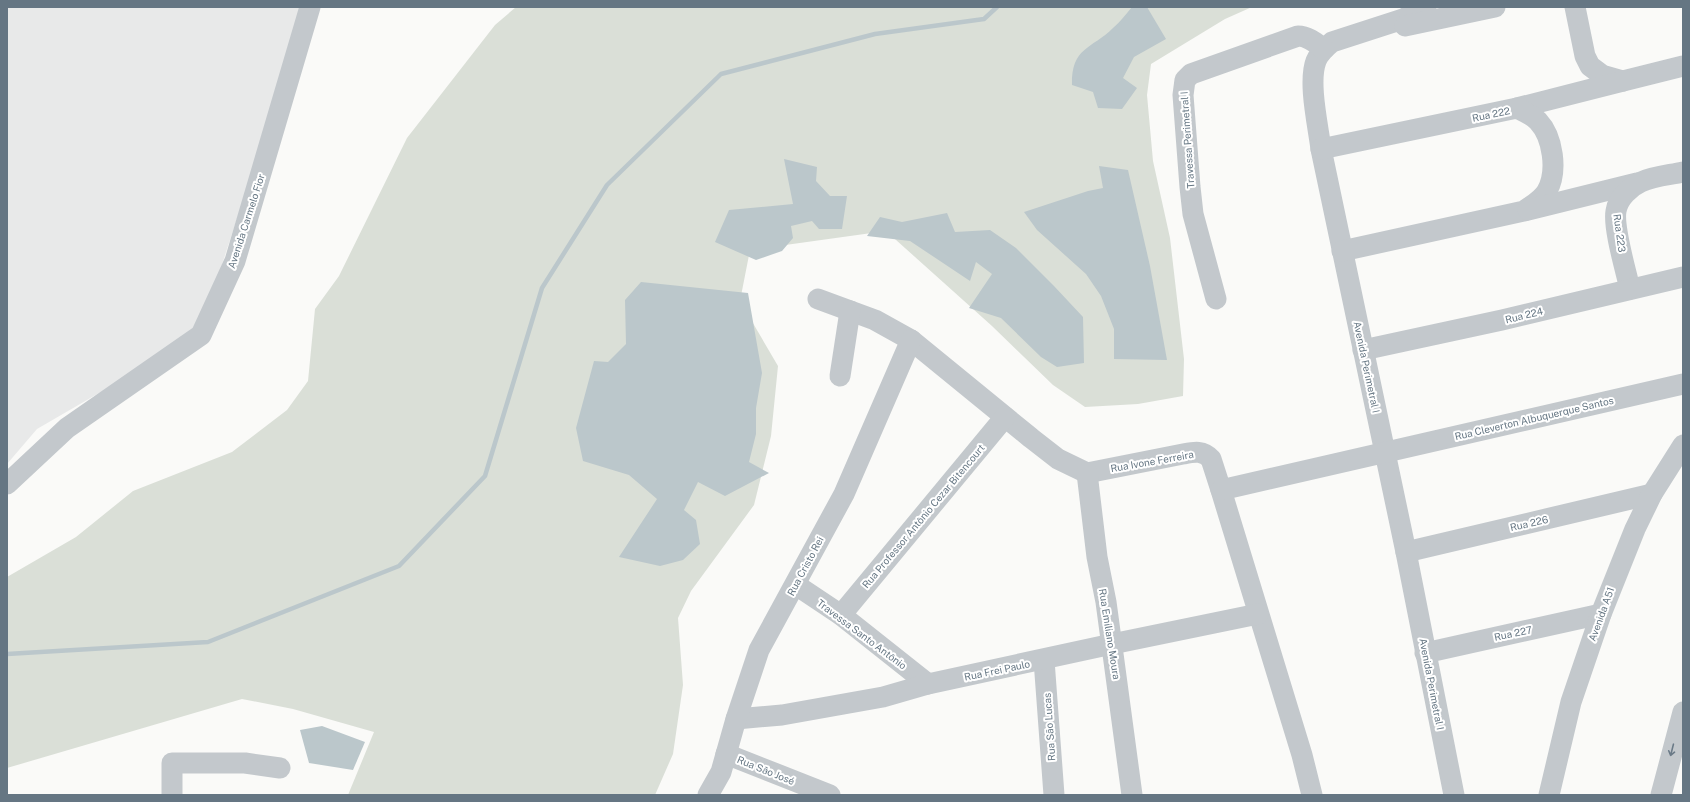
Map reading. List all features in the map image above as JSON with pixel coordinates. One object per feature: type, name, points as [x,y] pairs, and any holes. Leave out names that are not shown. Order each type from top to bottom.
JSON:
[{"type":"street","name":"Avenida Carmelo Fior","points":[[7,484],[67,428],[201,335],[236,261],[310,7]]},
{"type":"street","points":[[1331,44],[1403,19],[1426,7]]},
{"type":"street","points":[[1331,44],[1491,7]]},
{"type":"street","points":[[1575,7],[1583,49],[1590,66],[1602,75],[1623,81]]},
{"type":"street","name":"Travessa Perimetral I","points":[[1216,299],[1194,214],[1185,129],[1183,95],[1186,80],[1191,74],[1298,36],[1331,44]]},
{"type":"street","name":"Avenida Perimetral I","points":[[1331,44],[1317,60],[1314,69],[1313,86],[1321,148],[1406,552],[1454,795]]},
{"type":"street","points":[[1517,108],[1683,66]]},
{"type":"street","name":"Rua 222","points":[[1321,148],[1517,108],[1531,114],[1539,122],[1549,140],[1552,153],[1553,169],[1548,190],[1541,198],[1524,211],[1342,251]]},
{"type":"street","name":"Rua 223","points":[[1630,289],[1617,230],[1616,211],[1624,195],[1642,182],[1683,172]]},
{"type":"street","points":[[1524,211],[1642,182]]},
{"type":"street","name":"Rua 224","points":[[1363,350],[1502,320],[1683,277]]},
{"type":"street","points":[[818,299],[875,320],[911,340],[1058,459],[1088,473]]},
{"type":"street","points":[[840,376],[850,311]]},
{"type":"street","name":"Rua Cristo Rei","points":[[708,795],[722,772],[736,719],[759,650],[796,585],[844,494],[911,340]]},
{"type":"street","name":"Rua Cleverton Albuquerque Santos","points":[[1221,490],[1683,384]]},
{"type":"street","name":"Rua Professor Antônio Cezar Bitencourt","points":[[841,615],[1005,417]]},
{"type":"street","name":"Avenida A51","points":[[1549,795],[1571,702],[1601,614],[1635,529],[1652,494],[1683,445]]},
{"type":"street","name":"Rua Ivone Ferreira","points":[[1088,473],[1183,454],[1203,453],[1211,459],[1302,755],[1312,795]]},
{"type":"street","name":"Rua Emiliano Moura","points":[[1088,473],[1097,557],[1112,644],[1132,795]]},
{"type":"street","name":"Rua 226","points":[[1406,552],[1652,494]]},
{"type":"street","name":"Travessa Santo Antônio","points":[[796,585],[841,615],[928,684]]},
{"type":"street","name":"Rua Frei Paulo","points":[[736,719],[782,715],[883,697],[928,684],[1258,614]]},
{"type":"street","name":"Rua 227","points":[[1426,652],[1601,614]]},
{"type":"street","name":"Rua São Lucas","points":[[1044,660],[1054,795]]},
{"type":"street","points":[[1661,795],[1683,712]]},
{"type":"street","name":"Rua São José","points":[[726,754],[830,795]]},
{"type":"street","points":[[172,795],[172,763],[245,763],[280,768]]},
{"type":"shaded area","points":[[7,7],[306,7],[199,335],[37,429],[7,464]]},
{"type":"shaded area","points":[[516,7],[1252,7],[1225,19],[1151,64],[1147,95],[1153,161],[1170,238],[1184,359],[1183,396],[1138,404],[1085,407],[1053,385],[992,326],[886,231],[750,250],[740,301],[778,366],[771,436],[754,505],[691,591],[678,618],[683,685],[673,754],[655,795],[348,795],[374,732],[293,709],[242,699],[7,768],[7,577],[76,537],[133,491],[232,452],[287,410],[308,381],[315,309],[339,276],[407,138],[495,25]]},
{"type":"shaded area","points":[[1132,7],[1147,7],[1166,39],[1134,57],[1123,78],[1137,88],[1122,109],[1098,108],[1093,92],[1072,85],[1075,63],[1084,50],[1121,21]]},
{"type":"shaded area","points":[[784,159],[817,167],[816,181],[830,196],[847,196],[842,229],[819,229],[812,221],[791,226],[793,238],[782,251],[756,260],[715,242],[729,210],[793,204]]},
{"type":"shaded area","points":[[1099,166],[1128,170],[1150,266],[1167,360],[1114,359],[1114,329],[1101,296],[1086,274],[1037,230],[1024,212],[1088,191],[1103,188]]},
{"type":"shaded area","points":[[947,213],[955,232],[990,230],[1016,248],[1083,317],[1084,363],[1057,367],[1041,357],[1001,318],[969,308],[992,274],[976,262],[970,281],[910,241],[867,236],[880,217],[902,222]]},
{"type":"shaded area","points":[[641,282],[748,293],[762,373],[756,408],[756,434],[749,462],[769,473],[725,496],[698,482],[684,510],[696,520],[700,544],[683,560],[660,566],[619,557],[657,499],[629,475],[583,461],[576,428],[594,361],[608,362],[626,344],[625,300]]},
{"type":"shaded area","points":[[322,726],[365,742],[353,770],[309,763],[300,730]]},
{"type":"waterway","points":[[7,654],[208,642],[399,566],[485,476],[542,288],[607,185],[721,74],[875,34],[984,19],[997,7]]}]
